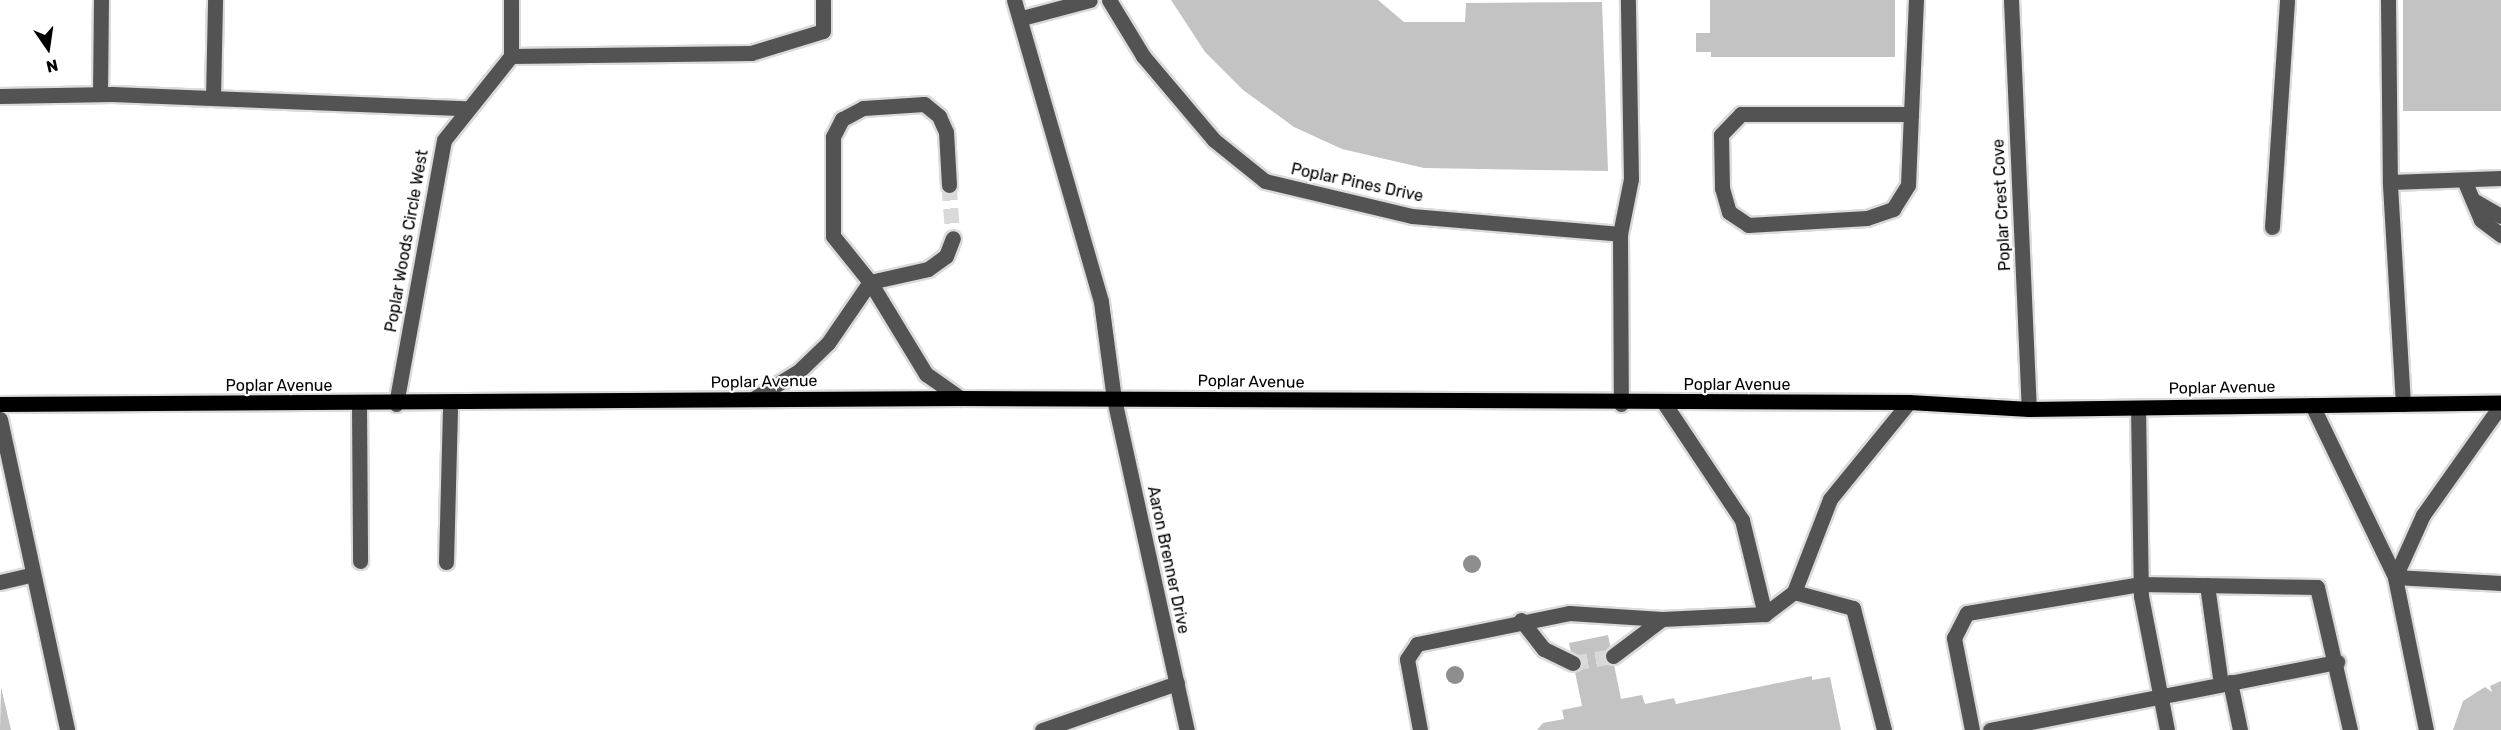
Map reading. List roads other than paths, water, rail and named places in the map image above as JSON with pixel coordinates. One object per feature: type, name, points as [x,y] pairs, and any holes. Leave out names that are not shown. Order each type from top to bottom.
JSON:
[{"type":"main road","name":"Poplar Avenue","points":[[0,404],[360,405],[960,398],[1621,404],[1909,402],[2029,409],[2501,404]]},
{"type":"street","points":[[100,94],[101,0]]},
{"type":"street","points":[[213,98],[215,0]]},
{"type":"street","points":[[511,0],[511,56],[751,53],[823,31],[823,0]]},
{"type":"street","points":[[1014,0],[1022,18],[1101,302],[1114,399]]},
{"type":"street","points":[[1022,18],[1090,0]]},
{"type":"street","name":"Poplar Pines Drive","points":[[1109,0],[1143,56],[1214,140],[1265,181],[1412,216],[1620,234]]},
{"type":"street","points":[[1621,404],[1620,234],[1631,179],[1628,0]]},
{"type":"street","points":[[1911,114],[1742,114],[1721,135],[1722,188],[1729,212],[1748,225],[1867,218],[1893,209],[1908,184],[1916,0]]},
{"type":"street","name":"Poplar Crest Cove","points":[[2011,0],[2029,409]]},
{"type":"street","points":[[2272,227],[2288,0]]},
{"type":"street","points":[[2388,0],[2390,182],[2403,404]]},
{"type":"street","name":"Poplar Woods Circle West","points":[[396,404],[444,140],[465,108],[511,56]]},
{"type":"street","points":[[0,96],[100,94],[465,108]]},
{"type":"street","points":[[949,185],[946,132],[939,116],[924,104],[863,108],[842,119],[833,137],[834,236],[870,282],[926,374],[960,398]]},
{"type":"street","points":[[2390,182],[2501,178]]},
{"type":"street","points":[[2464,180],[2481,220],[2501,235]]},
{"type":"street","points":[[2473,200],[2501,216]]},
{"type":"street","points":[[753,399],[799,371],[828,343],[870,282],[928,269],[946,256],[952,238]]},
{"type":"street","name":"Aaron Brenner Drive","points":[[1114,399],[1187,730]]},
{"type":"street","points":[[1420,730],[1407,659],[1417,644],[1521,620],[1569,613],[1662,620],[1765,614],[1794,592],[1830,499],[1909,402]]},
{"type":"street","points":[[1664,403],[1742,520],[1765,614]]},
{"type":"street","points":[[446,562],[450,404]]},
{"type":"street","points":[[2395,577],[2423,515],[2501,404]]},
{"type":"street","points":[[360,405],[360,561]]},
{"type":"street","points":[[2312,405],[2395,577],[2426,730]]},
{"type":"street","points":[[2138,408],[2140,584],[2167,730]]},
{"type":"street","points":[[0,419],[31,575],[67,730]]},
{"type":"street","points":[[0,582],[31,575]]},
{"type":"street","points":[[2395,577],[2501,584]]},
{"type":"street","points":[[1972,730],[1954,638],[1967,613],[2140,584],[2317,587],[2337,662],[2350,730]]},
{"type":"street","points":[[2206,585],[2226,683],[2240,730]]},
{"type":"street","points":[[1794,592],[1853,608],[1884,730]]},
{"type":"street","points":[[1521,620],[1544,649],[1573,663]]},
{"type":"street","points":[[1612,656],[1662,620]]},
{"type":"street","points":[[1990,730],[2160,694],[2337,662]]},
{"type":"street","points":[[1042,730],[1177,683]]},
{"type":"tunnel","points":[[949,185],[953,238]]},
{"type":"tunnel","points":[[1573,663],[1613,656]]}]
